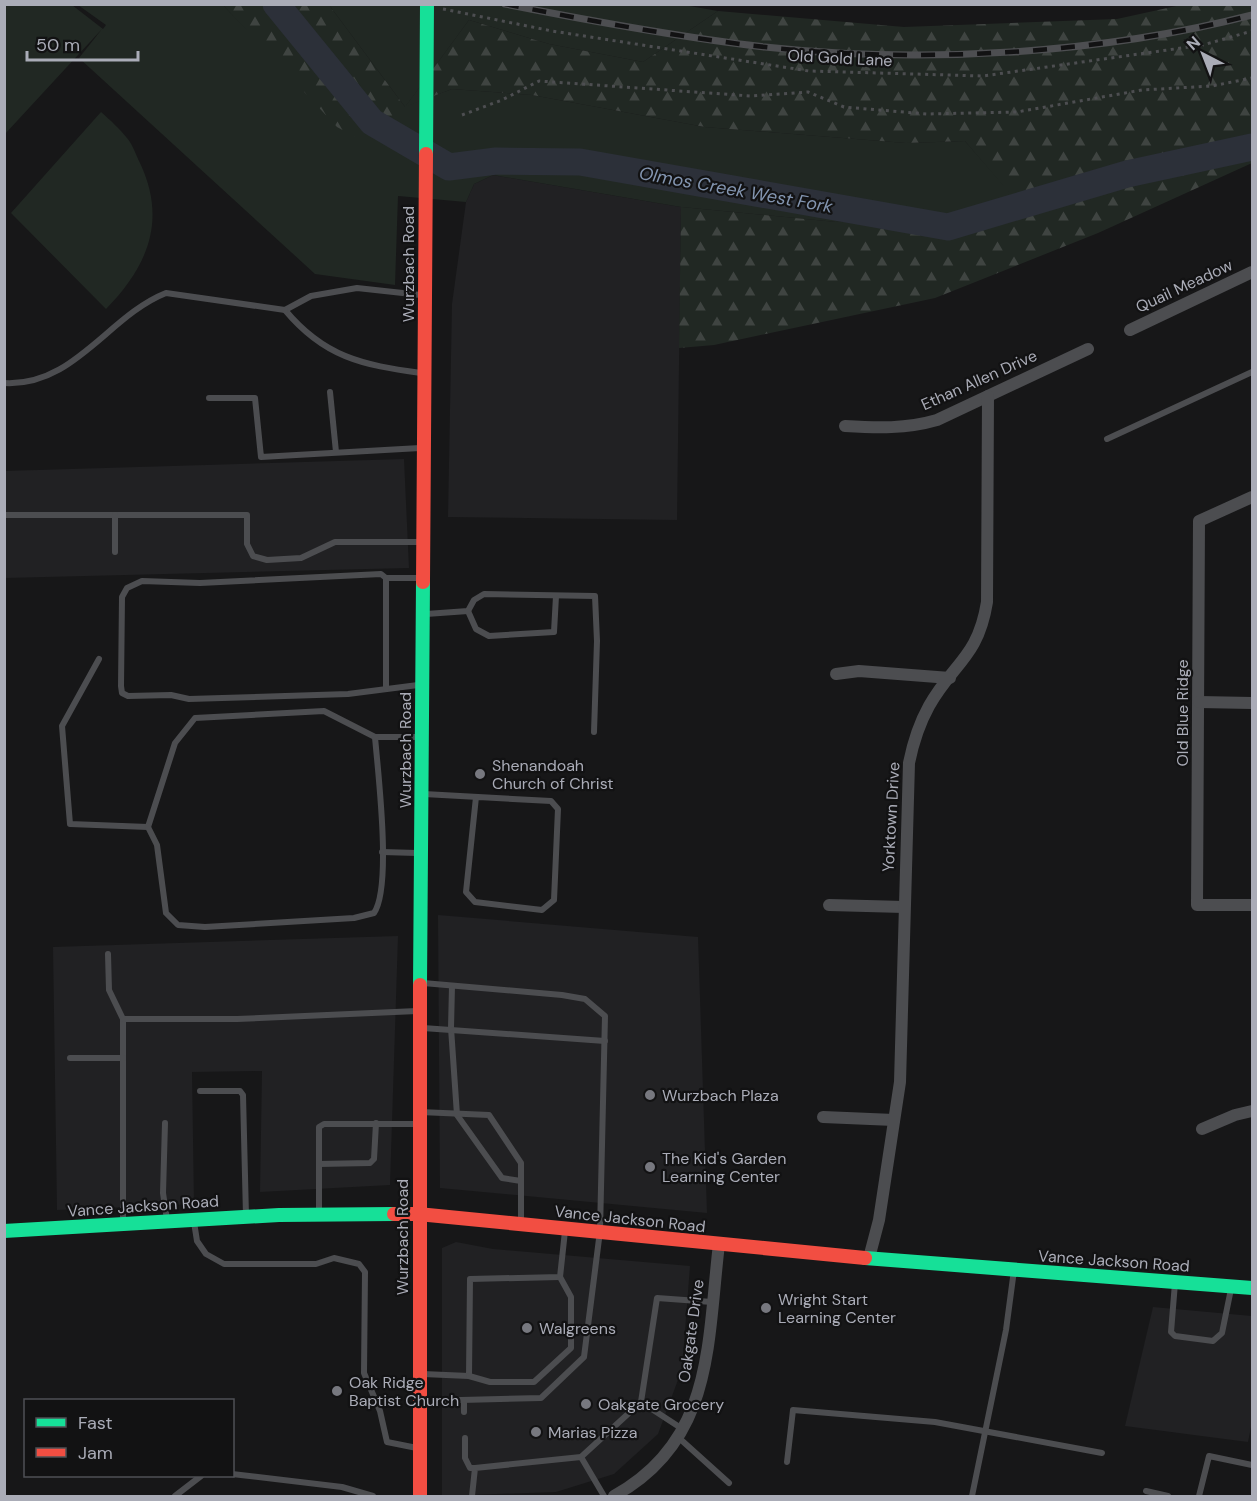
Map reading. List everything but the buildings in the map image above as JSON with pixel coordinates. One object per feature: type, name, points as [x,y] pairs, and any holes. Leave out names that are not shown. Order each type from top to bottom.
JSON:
[{"type":"main road","name":"Wurzbach Road","points":[[420,1497],[418,1118],[427,5]]},
{"type":"main road","name":"Vance Jackson Road","points":[[4,1231],[246,1216],[418,1214],[869,1258],[1252,1288]]},
{"type":"street","name":"Quail Meadow","points":[[1130,330],[1252,272]]},
{"type":"street","name":"Ethan Allen Drive","points":[[845,426],[914,427],[937,420],[1088,349]]},
{"type":"street","name":"Yorktown Drive","points":[[869,1258],[879,1220],[902,1054],[906,796],[911,753],[929,705],[975,645],[983,624],[987,602],[988,396]]},
{"type":"street","name":"Old Blue Ridge","points":[[1252,497],[1199,521],[1197,905],[1252,905]]},
{"type":"street","points":[[836,674],[859,671],[950,678]]},
{"type":"street","points":[[1199,702],[1252,703]]},
{"type":"street","points":[[829,905],[904,907]]},
{"type":"street","points":[[1202,1129],[1235,1115],[1252,1111]]},
{"type":"street","points":[[823,1116],[894,1120]]},
{"type":"street","name":"Oakgate Drive","points":[[614,1497],[648,1474],[681,1434],[693,1410],[703,1377],[719,1244]]},
{"type":"lane","points":[[4,383],[21,384],[44,378],[81,357],[148,300],[166,293],[285,310],[311,296],[357,288],[424,295]]},
{"type":"lane","points":[[285,310],[304,332],[348,358],[371,365],[424,373]]},
{"type":"lane","points":[[1107,439],[1252,372]]},
{"type":"lane","points":[[330,392],[336,452]]},
{"type":"lane","points":[[209,398],[255,398],[261,456],[424,448]]},
{"type":"lane","points":[[4,515],[247,515],[247,544],[253,556],[267,560],[301,558],[336,542],[423,542]]},
{"type":"lane","points":[[115,515],[115,552]]},
{"type":"lane","points":[[422,685],[348,694],[189,699],[171,695],[128,696],[122,693],[120,686],[122,597],[132,584],[381,574],[386,578],[423,578]]},
{"type":"lane","points":[[386,578],[386,689]]},
{"type":"lane","points":[[468,610],[474,600],[484,594],[595,596],[597,641],[594,732]]},
{"type":"lane","points":[[468,610],[476,629],[489,636],[554,632],[556,596]]},
{"type":"lane","points":[[422,614],[468,610]]},
{"type":"lane","points":[[99,659],[62,726],[70,824],[148,828]]},
{"type":"lane","points":[[375,737],[382,852],[380,905],[374,913],[354,918],[205,927],[178,925],[166,913],[156,845],[148,828],[175,742],[195,718],[324,711],[375,737],[421,737]]},
{"type":"lane","points":[[421,794],[551,801],[558,809],[554,900],[542,910],[475,902],[466,892],[476,797]]},
{"type":"lane","points":[[382,852],[420,853]]},
{"type":"lane","points":[[108,954],[109,990],[123,1019],[123,1224]]},
{"type":"lane","points":[[419,1401],[541,1398],[584,1357],[600,1232],[605,1041],[605,1016],[585,999],[420,983]]},
{"type":"lane","points":[[453,986],[451,1028],[457,1115],[502,1178],[521,1180]]},
{"type":"lane","points":[[123,1019],[237,1019],[419,1011]]},
{"type":"lane","points":[[419,1028],[451,1028],[605,1041]]},
{"type":"lane","points":[[70,1058],[123,1058]]},
{"type":"lane","points":[[200,1091],[240,1091],[243,1095],[246,1216]]},
{"type":"lane","points":[[318,1214],[319,1127],[324,1124],[376,1123],[457,1115],[489,1115],[521,1163],[521,1224]]},
{"type":"lane","points":[[165,1123],[163,1193],[167,1221]]},
{"type":"lane","points":[[319,1164],[370,1163],[374,1159],[376,1123]]},
{"type":"lane","points":[[194,1219],[197,1241],[206,1254],[224,1263],[316,1264],[334,1258],[359,1264],[365,1272],[364,1373],[369,1391],[380,1411],[387,1442],[420,1449]]},
{"type":"lane","points":[[419,1374],[469,1376],[490,1382],[534,1382],[571,1348],[571,1297],[560,1277],[565,1229]]},
{"type":"lane","points":[[972,1497],[1006,1330],[1014,1270]]},
{"type":"lane","points":[[469,1376],[470,1279],[560,1277]]},
{"type":"lane","points":[[1176,1282],[1171,1332],[1174,1336],[1213,1341],[1222,1333],[1232,1287]]},
{"type":"lane","points":[[465,1438],[465,1458],[470,1468],[581,1457],[641,1402],[657,1298],[712,1302]]},
{"type":"lane","points":[[464,1400],[464,1412]]},
{"type":"lane","points":[[641,1402],[681,1434],[729,1483]]},
{"type":"lane","points":[[787,1462],[793,1410],[935,1422],[1102,1454]]},
{"type":"lane","points":[[1199,1497],[1209,1456],[1252,1465]]},
{"type":"lane","points":[[581,1457],[604,1497]]},
{"type":"lane","points":[[472,1497],[475,1468]]},
{"type":"lane","points":[[234,1474],[342,1487],[373,1497]]},
{"type":"lane","points":[[176,1497],[200,1477]]},
{"type":"lane","points":[[1146,1491],[1168,1497]]},
{"type":"path","name":"Old Gold Lane","points":[[427,5],[563,33],[820,72],[983,76],[1203,45],[1252,31]]},
{"type":"path","points":[[462,114],[502,100],[539,81],[751,96],[808,92],[844,107],[927,114],[1017,112],[1142,90],[1212,86],[1252,78]]},
{"type":"shaded area","points":[[493,175],[681,207],[677,520],[448,517],[452,304],[466,202],[474,184]]},
{"type":"shaded area","points":[[404,459],[409,568],[5,578],[4,471]]},
{"type":"shaded area","name":"Wurzbach Plaza","points":[[438,915],[698,937],[707,1213],[440,1188]]},
{"type":"shaded area","points":[[398,936],[390,1185],[260,1192],[262,1071],[192,1072],[194,1204],[57,1210],[53,947]]},
{"type":"shaded area","points":[[456,1242],[493,1249],[690,1266],[682,1369],[658,1434],[614,1474],[556,1492],[442,1496],[442,1248]]},
{"type":"shaded area","points":[[1153,1307],[1252,1316],[1252,1422],[1248,1442],[1125,1426]]},
{"type":"green space","points":[[5,5],[72,5],[103,29],[106,25],[78,5],[223,5],[275,59],[405,107],[329,5],[684,5],[718,11],[643,62],[549,44],[469,20],[406,106],[452,89],[532,95],[705,127],[906,143],[965,141],[1014,197],[987,211],[836,222],[681,207],[493,175],[474,184],[466,202],[398,196],[395,285],[315,274],[79,58],[102,29],[5,134]]},
{"type":"green space","points":[[223,5],[329,5],[405,107],[374,147],[337,127]]},
{"type":"green space","points":[[1181,5],[1252,5],[1252,163],[1098,233],[935,298],[714,345],[679,348],[681,207],[836,222],[987,211],[1013,197],[965,141],[906,143],[705,127],[532,95],[452,89],[405,107],[469,20],[549,44],[643,62],[718,11],[904,27],[1117,19]]},
{"type":"green space","points":[[101,112],[131,144],[148,184],[152,204],[149,241],[142,259],[121,293],[106,309],[11,213]]},
{"type":"waterway","name":"Olmos Creek West Fork","points":[[276,4],[372,122],[449,167],[496,161],[580,162],[948,227],[1127,174],[1252,147]]},
{"type":"railway","points":[[505,4],[732,43],[886,55],[948,55],[1073,47],[1134,39],[1252,15]]},
{"type":"traffic: fast","points":[[426,154],[427,4]]},
{"type":"traffic: fast","points":[[420,985],[423,582]]},
{"type":"traffic: fast","points":[[4,1231],[279,1215],[394,1214]]},
{"type":"traffic: fast","points":[[865,1258],[1252,1288]]},
{"type":"traffic: jam","points":[[423,582],[426,154]]},
{"type":"traffic: jam","points":[[420,985],[420,1496]]},
{"type":"traffic: jam","points":[[394,1214],[418,1214],[865,1258]]},
{"type":"place","name":"Shenandoah Church of Christ","points":[[480,774]]},
{"type":"place","name":"Wurzbach Plaza","points":[[650,1095]]},
{"type":"place","name":"The Kid's Garden Learning Center","points":[[650,1167]]},
{"type":"place","name":"Wright Start Learning Center","points":[[766,1308]]},
{"type":"place","name":"Walgreens","points":[[527,1328]]},
{"type":"place","name":"Oak Ridge Baptist Church","points":[[337,1391]]},
{"type":"place","name":"Oakgate Grocery","points":[[586,1404]]},
{"type":"place","name":"Marias Pizza","points":[[536,1432]]}]
